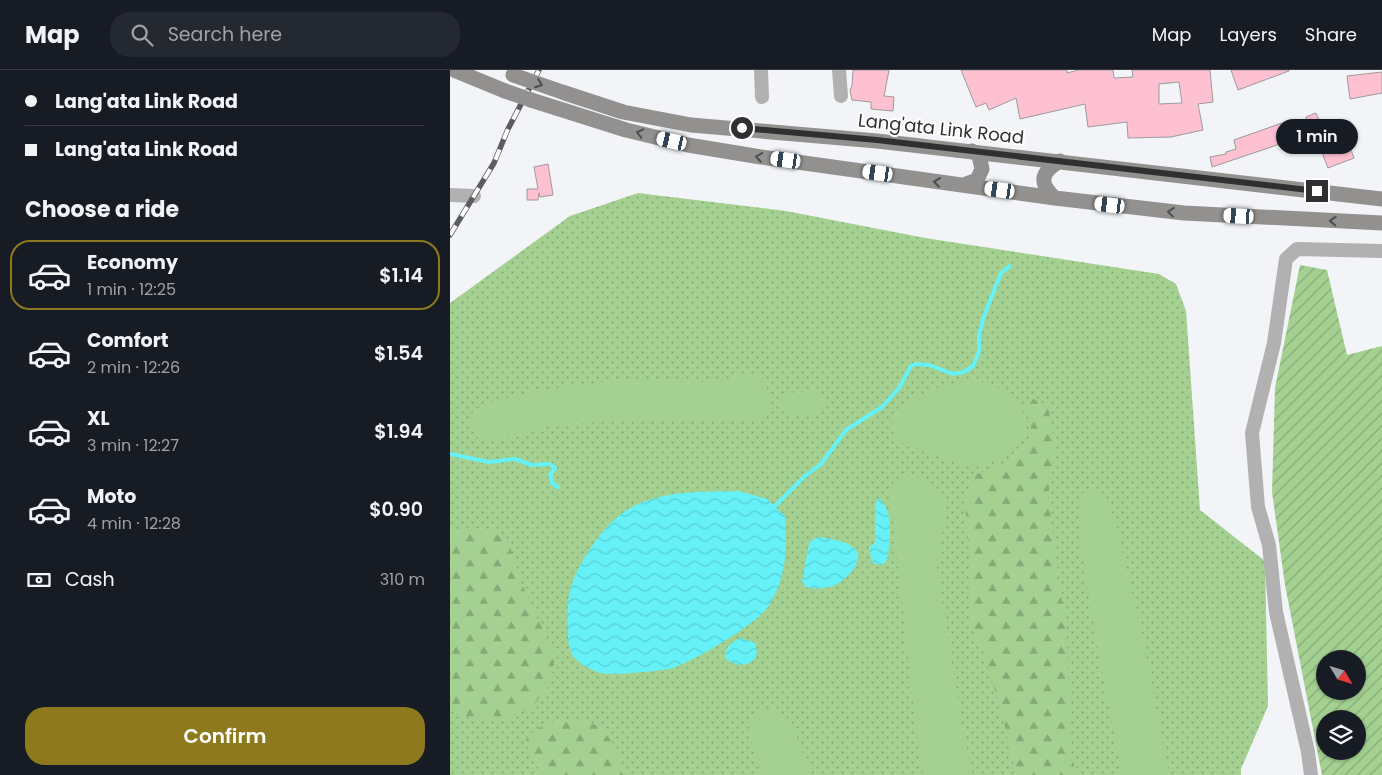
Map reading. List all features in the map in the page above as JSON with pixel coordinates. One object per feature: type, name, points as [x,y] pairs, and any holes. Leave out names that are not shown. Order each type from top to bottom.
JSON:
[{"type":"main road","points":[[454,70],[505,91],[554,108],[626,130],[688,145],[1055,198],[1184,213],[1382,223]]},
{"type":"main road","name":"Lang'ata Link Road","points":[[508,72],[565,94],[623,112],[691,125],[877,140],[1382,199]]},
{"type":"main road","points":[[963,185],[977,180],[982,169],[980,156],[972,152]]},
{"type":"main road","points":[[1055,198],[1045,188],[1044,178],[1049,168],[1060,162]]},
{"type":"street","points":[[761,70],[762,97]]},
{"type":"street","points":[[839,70],[841,96]]},
{"type":"street","points":[[450,195],[474,196]]},
{"type":"street","points":[[1311,775],[1276,612],[1269,545],[1258,508],[1252,433],[1274,343],[1286,259],[1297,250],[1382,251]]},
{"type":"green space","points":[[638,193],[786,211],[925,238],[1159,274],[1176,284],[1186,311],[1200,510],[1265,561],[1268,706],[1241,769],[1241,775],[450,775],[450,303],[570,216]]},
{"type":"green space","points":[[1300,265],[1327,270],[1347,355],[1382,346],[1382,775],[1322,775],[1319,760],[1366,760],[1366,710],[1316,710],[1316,744],[1285,585],[1272,492],[1275,388]]},
{"type":"green space","points":[[748,374],[760,377],[769,393],[769,408],[763,420],[596,422],[545,426],[514,438],[478,438],[469,419],[475,410],[489,404],[552,389],[641,380],[708,381]]},
{"type":"green space","points":[[964,381],[991,384],[1007,393],[1018,405],[1024,417],[1024,429],[1020,441],[1012,451],[998,459],[973,465],[945,459],[897,440],[892,426],[894,416],[900,408],[920,395]]},
{"type":"green space","points":[[814,391],[823,395],[826,400],[821,415],[810,417],[786,413],[780,407],[782,396],[787,393]]},
{"type":"green space","points":[[1033,399],[1048,405],[1055,448],[1048,496],[1067,639],[1071,755],[1077,775],[1016,775],[1002,714],[984,655],[970,621],[969,550],[965,503],[974,475],[995,468],[1020,454],[1032,432],[1026,408]]},
{"type":"green space","points":[[913,476],[925,479],[935,488],[944,502],[945,513],[937,569],[964,737],[973,775],[923,775],[919,755],[894,528],[889,502],[890,485],[900,478]]},
{"type":"green space","points":[[1092,489],[1100,492],[1115,518],[1143,639],[1169,775],[1122,775],[1095,633],[1080,540],[1080,494]]},
{"type":"green space","points":[[465,528],[493,532],[509,543],[521,582],[555,656],[551,683],[533,706],[501,722],[473,718],[450,711],[450,530]]},
{"type":"green space","points":[[772,710],[790,720],[812,775],[761,775],[750,736],[751,720],[759,711]]},
{"type":"green space","points":[[576,719],[599,726],[615,746],[625,775],[543,775],[529,754],[526,739],[537,729],[548,724]]},
{"type":"water","points":[[739,491],[767,499],[785,516],[786,552],[782,574],[779,585],[768,607],[737,633],[692,660],[669,669],[606,674],[592,670],[578,661],[570,650],[569,595],[582,561],[607,527],[627,510],[650,499],[675,494]]},
{"type":"water","points":[[879,498],[887,510],[890,526],[888,556],[886,562],[881,565],[872,563],[869,548],[875,542],[875,504]]},
{"type":"water","points":[[819,537],[841,541],[853,547],[857,552],[857,562],[846,578],[837,584],[822,588],[806,587],[802,582],[809,544],[812,540]]},
{"type":"water","points":[[741,638],[755,643],[757,651],[756,657],[752,661],[742,665],[736,664],[725,657],[726,650],[730,645]]},
{"type":"building","points":[[853,70],[889,70],[884,96],[894,97],[893,111],[871,109],[871,102],[852,100],[850,90]]},
{"type":"building","points":[[961,70],[1067,70],[1067,73],[1078,70],[1113,70],[1114,78],[1133,77],[1132,70],[1210,70],[1213,102],[1198,104],[1203,130],[1171,137],[1128,138],[1127,122],[1088,127],[1085,104],[1020,119],[1016,98],[989,110],[986,103],[976,107]],"holes":[[[1179,82],[1182,103],[1159,104],[1159,84]]]},
{"type":"building","points":[[1231,70],[1289,70],[1289,71],[1238,90]]},
{"type":"building","points":[[1382,72],[1382,93],[1350,99],[1347,76]]},
{"type":"building","points":[[1316,113],[1320,122],[1317,123],[1319,130],[1309,132],[1306,117]]},
{"type":"building","points":[[1282,123],[1289,141],[1212,167],[1210,157],[1226,154],[1226,152],[1236,149],[1234,140]]},
{"type":"building","points":[[1347,139],[1354,158],[1328,168],[1323,155],[1324,147]]},
{"type":"building","points":[[548,164],[553,195],[540,197],[539,193],[538,200],[527,200],[527,189],[538,189],[534,167]]},
{"type":"waterway","points":[[775,506],[805,476],[821,464],[846,430],[882,407],[899,388],[911,366],[916,364],[929,365],[953,374],[964,372],[973,366],[979,352],[979,335],[984,316],[1001,273],[1010,266]]},
{"type":"waterway","points":[[450,454],[489,462],[515,459],[532,465],[550,464],[555,468],[550,475],[552,483],[558,487]]},
{"type":"railway","points":[[450,235],[494,163],[508,129],[539,70]]},
{"type":"route","points":[[742,128],[877,140],[1317,191]]}]
